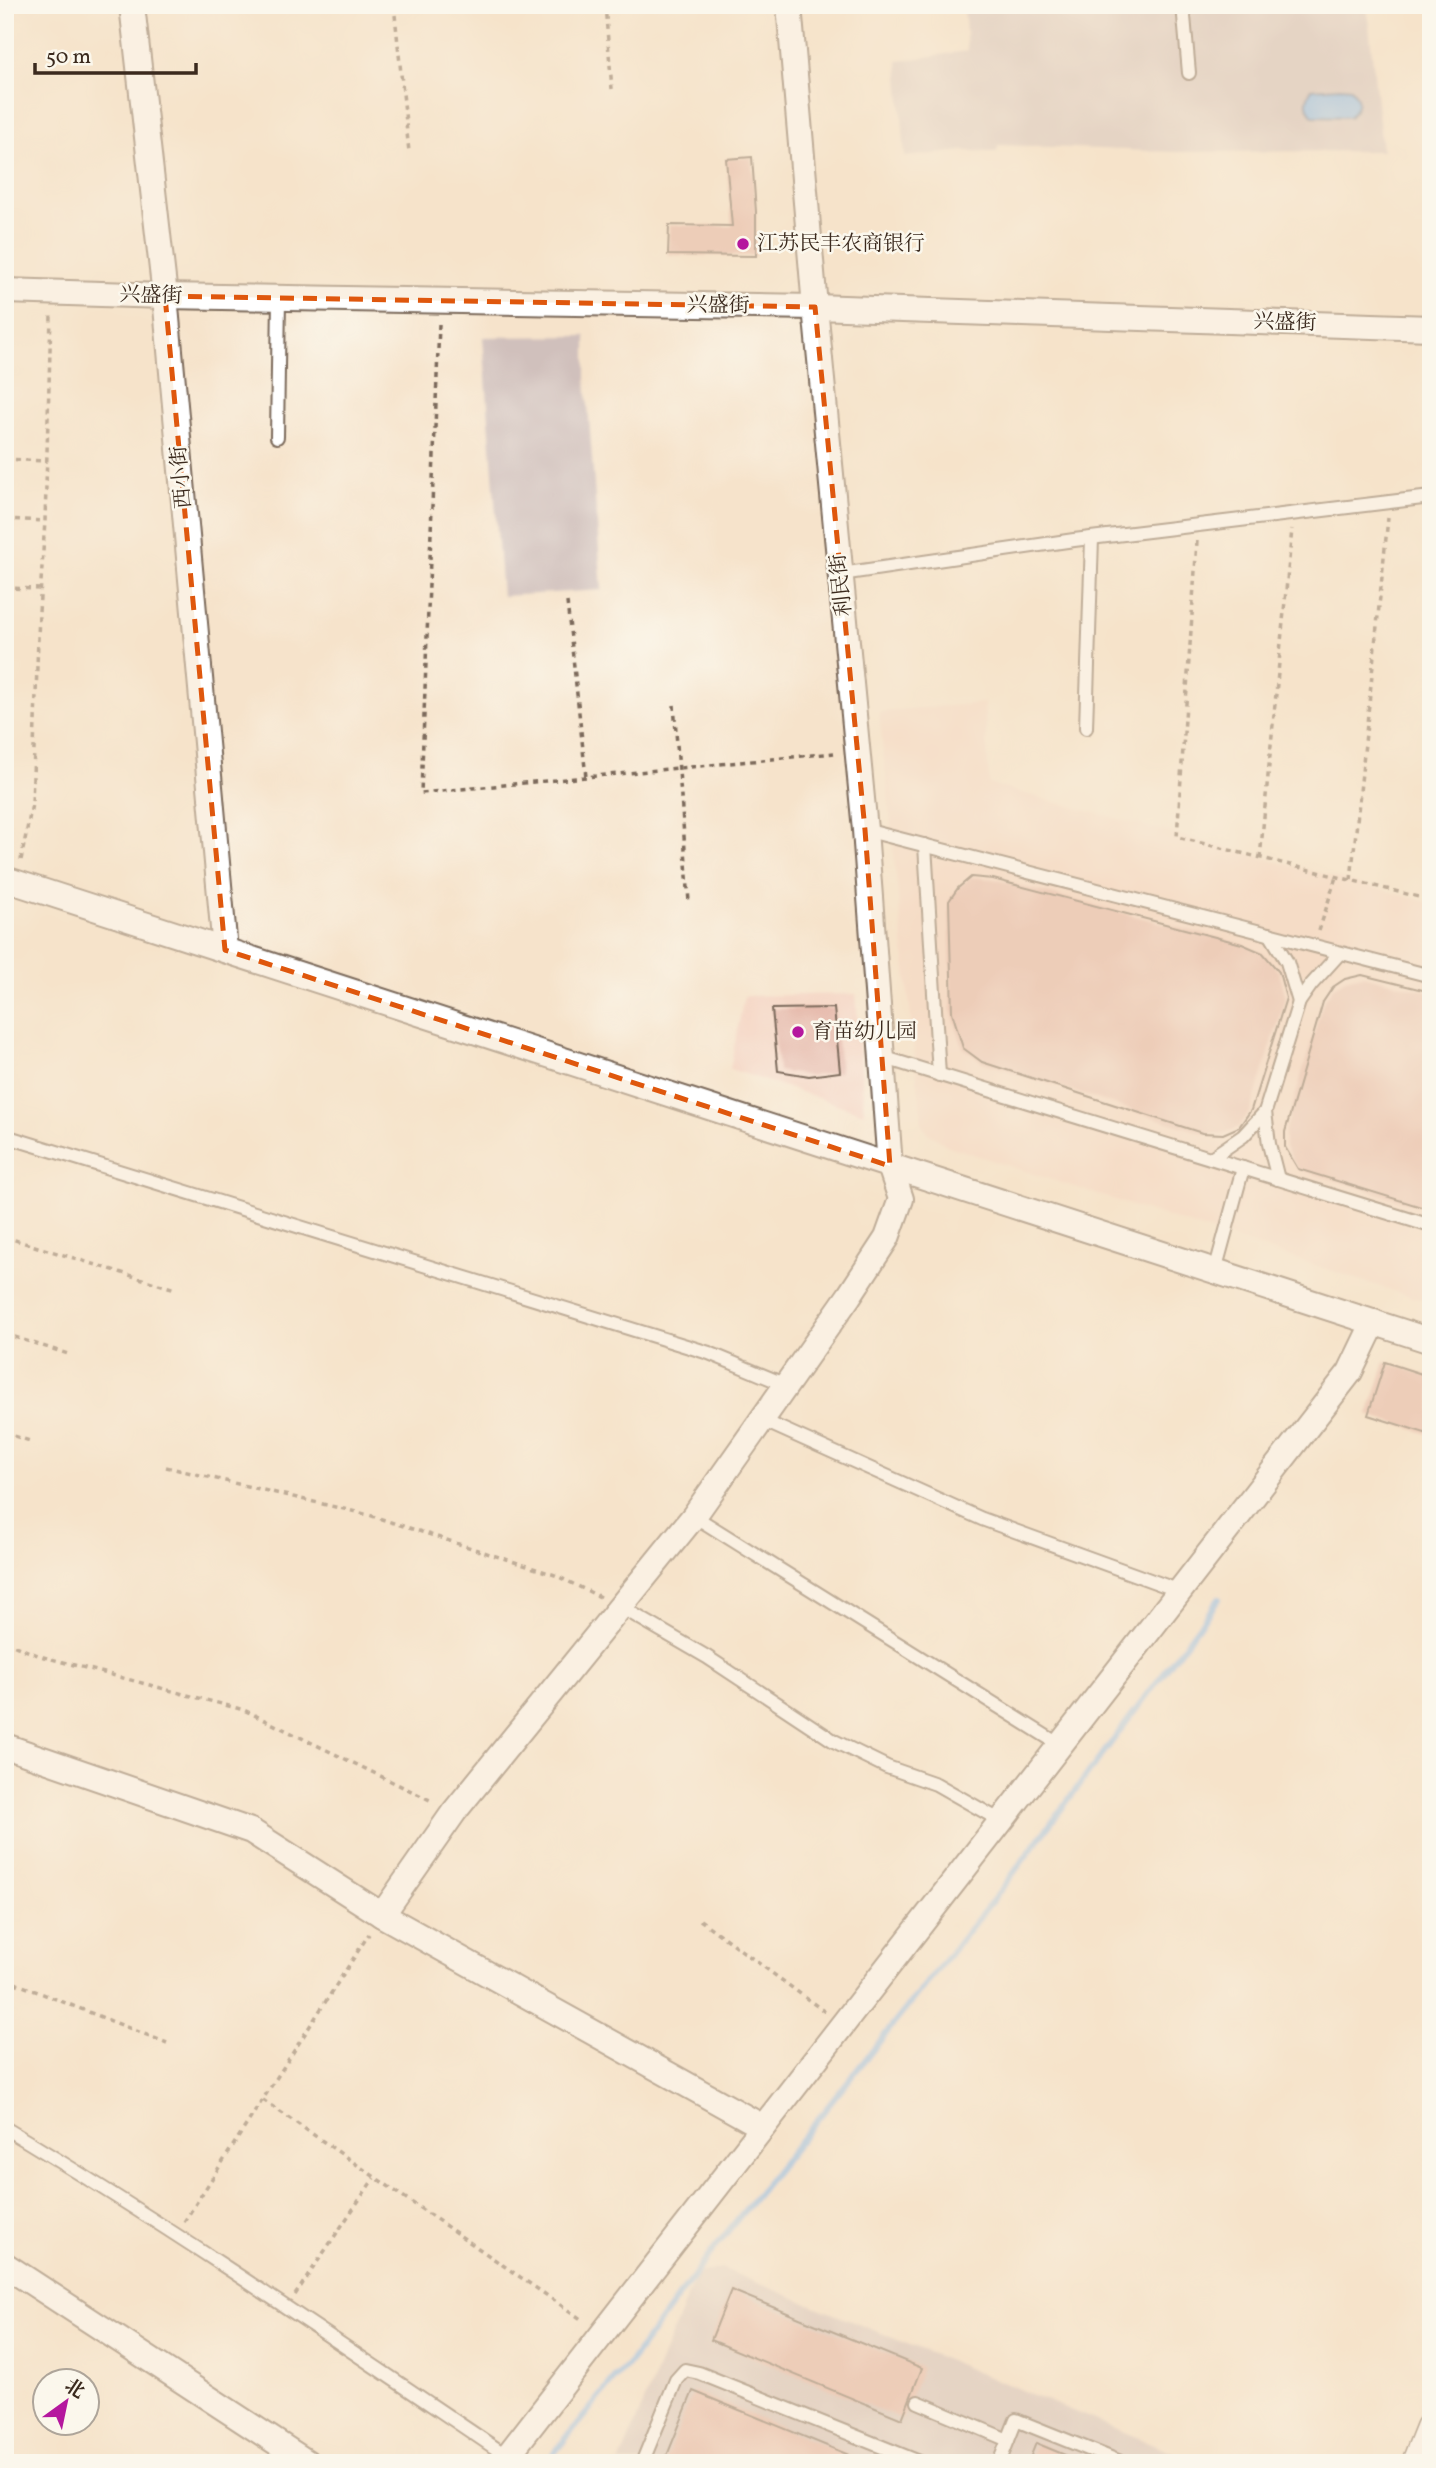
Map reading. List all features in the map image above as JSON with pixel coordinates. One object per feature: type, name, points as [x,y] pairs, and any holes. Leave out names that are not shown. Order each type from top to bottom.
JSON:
[{"type":"street","name":"西小街","points":[[132,5],[165,296],[225,950]]},
{"type":"street","name":"利民街","points":[[382,1915],[454,1812],[694,1516],[887,1238],[901,1199],[890,1166],[865,830],[814,307],[789,5]]},
{"type":"street","name":"兴盛街","points":[[5,291],[814,307],[1431,328]]},
{"type":"street","points":[[11,881],[1431,1341]]},
{"type":"street","points":[[505,2460],[1350,1372],[1374,1322]]},
{"type":"street","points":[[5,1746],[251,1832],[382,1915],[763,2127]]},
{"type":"street","points":[[5,2265],[308,2463]]},
{"type":"street","points":[[1417,2463],[1431,2428]]},
{"type":"lane","points":[[1183,5],[1189,73]]},
{"type":"lane","points":[[277,437],[279,298]]},
{"type":"lane","points":[[841,574],[1092,538],[1431,497]]},
{"type":"lane","points":[[1086,727],[1092,538]]},
{"type":"lane","points":[[865,830],[1431,976]]},
{"type":"lane","points":[[925,845],[939,1075]]},
{"type":"lane","points":[[1270,934],[1287,962],[1299,1002]]},
{"type":"lane","points":[[1278,1179],[1269,1144],[1265,1112],[1299,1002],[1340,953]]},
{"type":"lane","points":[[882,1058],[1431,1226]]},
{"type":"lane","points":[[1211,1158],[1243,1136],[1265,1112]]},
{"type":"lane","points":[[5,1136],[709,1353],[786,1385]]},
{"type":"lane","points":[[1215,1271],[1243,1168]]},
{"type":"lane","points":[[762,1420],[982,1519],[1180,1591]]},
{"type":"lane","points":[[694,1516],[1060,1745]]},
{"type":"lane","points":[[621,1606],[707,1657],[834,1741],[887,1768],[936,1784],[1001,1821]]},
{"type":"lane","points":[[5,2128],[177,2234],[505,2460]]},
{"type":"lane","points":[[642,2463],[676,2380],[685,2370],[699,2373],[922,2463]]},
{"type":"lane","points":[[918,2402],[1009,2440]]},
{"type":"lane","points":[[999,2463],[1016,2420],[1123,2463]]},
{"type":"path","points":[[394,5],[409,152]]},
{"type":"path","points":[[605,5],[612,89]]},
{"type":"path","points":[[11,881],[32,804],[52,292]]},
{"type":"path","points":[[439,301],[421,793],[858,750]]},
{"type":"path","points":[[5,459],[47,461]]},
{"type":"path","points":[[1351,880],[1389,502]]},
{"type":"path","points":[[1260,858],[1294,513]]},
{"type":"path","points":[[5,519],[45,521]]},
{"type":"path","points":[[1198,525],[1177,837],[1431,900]]},
{"type":"path","points":[[5,587],[40,589]]},
{"type":"path","points":[[567,602],[586,777]]},
{"type":"path","points":[[674,705],[689,902]]},
{"type":"path","points":[[1314,946],[1336,877]]},
{"type":"path","points":[[5,1237],[175,1289]]},
{"type":"path","points":[[5,1334],[68,1354]]},
{"type":"path","points":[[5,1433],[33,1442]]},
{"type":"path","points":[[166,1466],[369,1515],[555,1575],[621,1606]]},
{"type":"path","points":[[5,1642],[40,1656],[244,1710],[454,1812]]},
{"type":"path","points":[[177,2234],[382,1915]]},
{"type":"path","points":[[700,1920],[842,2025]]},
{"type":"path","points":[[5,1979],[167,2043]]},
{"type":"path","points":[[263,2100],[602,2334]]},
{"type":"path","points":[[286,2307],[374,2178]]},
{"type":"highlighted area","points":[[165,296],[815,307],[865,830],[890,1166],[225,950]]},
{"type":"shaded area","points":[[964,5],[1367,5],[1382,151],[1175,152],[998,145],[997,152],[964,151],[905,157],[898,61],[967,51]]},
{"type":"shaded area","points":[[586,336],[586,379],[602,590],[502,596],[483,337]]},
{"type":"shaded area","points":[[984,703],[989,784],[1431,903],[1431,1303],[948,1146],[928,1133],[922,1125],[879,712]]},
{"type":"shaded area","name":"育苗幼儿园","points":[[856,994],[864,1113],[730,1069],[744,996]]},
{"type":"shaded area","points":[[721,2268],[1200,2463],[619,2463],[696,2275]]},
{"type":"water","points":[[1351,88],[1357,99],[1357,106],[1349,117],[1313,116],[1307,103],[1312,89]]},
{"type":"building","points":[[752,157],[756,256],[668,255],[669,225],[732,226],[726,159]]},
{"type":"building","points":[[971,877],[993,879],[1242,944],[1263,953],[1279,972],[1286,998],[1251,1110],[1239,1127],[1223,1134],[1202,1133],[982,1062],[963,1048],[952,1012],[949,901],[958,888]]},
{"type":"building","points":[[1362,975],[1431,992],[1431,1210],[1298,1169],[1285,1147],[1285,1132],[1323,1002],[1333,987],[1345,979]]},
{"type":"building","points":[[834,1008],[840,1072],[809,1076],[778,1071],[772,1009]]},
{"type":"building","points":[[1385,1362],[1431,1377],[1431,1435],[1368,1415]]},
{"type":"building","points":[[731,2290],[922,2368],[902,2419],[711,2340]]},
{"type":"building","points":[[693,2391],[866,2462],[866,2463],[664,2463]]},
{"type":"building","points":[[1036,2443],[1082,2462],[1082,2463],[1028,2463]]},
{"type":"waterway","points":[[546,2463],[631,2361],[716,2246],[997,1895],[1219,1599]]},
{"type":"place","name":"江苏民丰农商银行","points":[[743,244]]},
{"type":"place","name":"育苗幼儿园","points":[[798,1032]]}]
